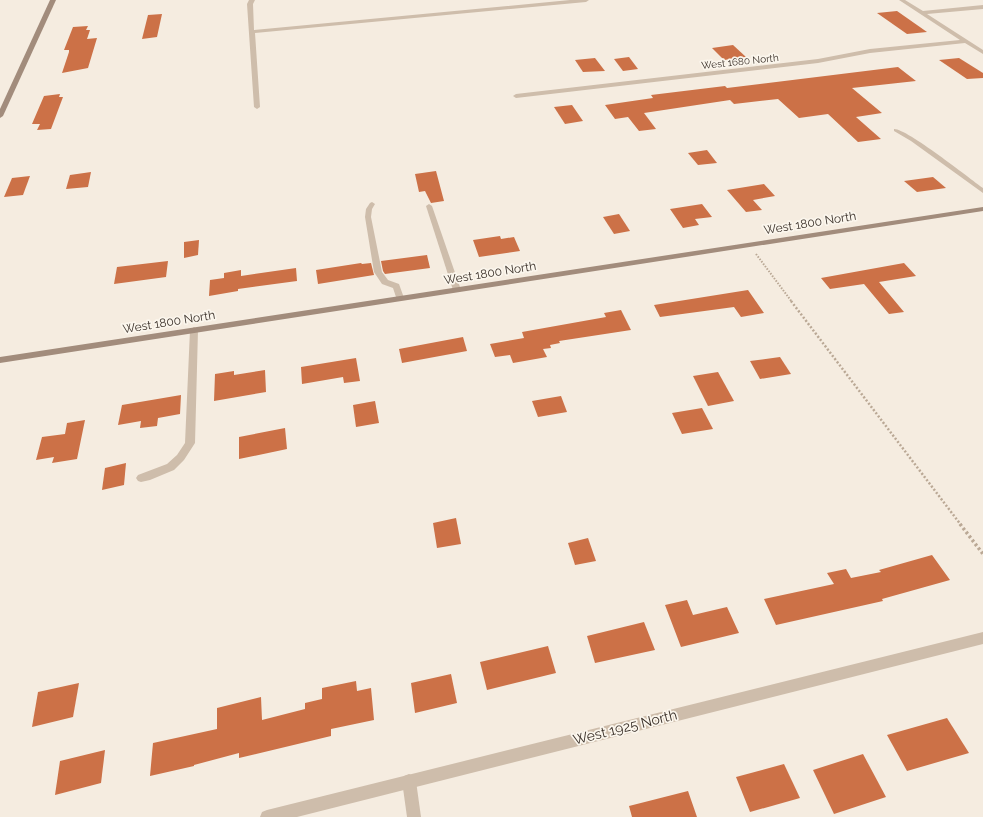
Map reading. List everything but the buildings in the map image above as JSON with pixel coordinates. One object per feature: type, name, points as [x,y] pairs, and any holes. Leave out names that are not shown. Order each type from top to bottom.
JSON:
[{"type":"main road","points":[[0,116],[53,0]]},
{"type":"main road","name":"West 1800 North","points":[[0,360],[983,209]]},
{"type":"street","points":[[252,32],[586,0]]},
{"type":"street","points":[[902,0],[983,52]]},
{"type":"street","points":[[251,2],[257,107]]},
{"type":"street","points":[[922,13],[983,7]]},
{"type":"street","name":"West 1680 North","points":[[516,96],[818,62],[870,51],[965,41]]},
{"type":"street","name":"West 1925 North","points":[[267,817],[983,638]]},
{"type":"lane","points":[[896,130],[913,140],[983,191]]},
{"type":"lane","points":[[372,204],[369,209],[368,217],[378,272],[385,282],[396,286],[400,298]]},
{"type":"lane","points":[[429,206],[457,290]]},
{"type":"lane","points":[[141,478],[164,472],[176,464],[184,456],[190,443],[194,330]]},
{"type":"lane","points":[[409,781],[414,817]]},
{"type":"path","points":[[749,245],[983,554]]}]
